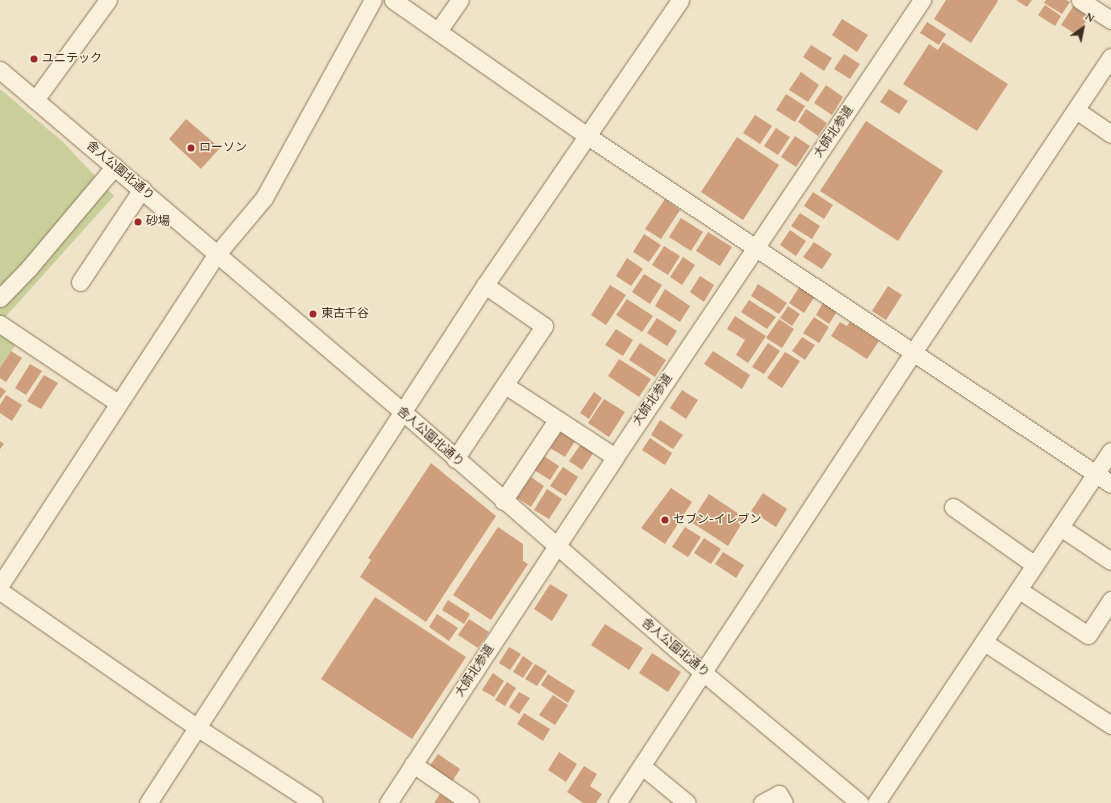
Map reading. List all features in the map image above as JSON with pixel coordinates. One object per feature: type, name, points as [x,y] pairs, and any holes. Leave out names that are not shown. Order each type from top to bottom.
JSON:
[{"type":"street","points":[[35,100],[108,0]]},
{"type":"street","points":[[0,585],[217,254],[264,198],[373,0]]},
{"type":"street","points":[[393,0],[588,137],[914,351],[1111,484]]},
{"type":"street","points":[[438,31],[460,0]]},
{"type":"street","points":[[148,803],[485,285],[588,137],[680,0]]},
{"type":"street","name":"大師北参道","points":[[388,803],[615,457],[922,0]]},
{"type":"street","points":[[1080,0],[1111,20]]},
{"type":"street","points":[[617,803],[914,351],[1111,57]]},
{"type":"street","name":"舎人公園北通り","points":[[0,70],[115,166],[703,672],[860,803]]},
{"type":"street","points":[[1076,110],[1111,134]]},
{"type":"street","points":[[0,298],[29,268],[115,166]]},
{"type":"street","points":[[80,282],[142,190]]},
{"type":"street","points":[[455,459],[544,326],[485,285]]},
{"type":"street","points":[[0,324],[118,403]]},
{"type":"street","points":[[504,385],[615,457]]},
{"type":"street","points":[[504,501],[557,420]]},
{"type":"street","points":[[876,803],[1111,451]]},
{"type":"street","points":[[953,507],[1035,565]]},
{"type":"street","points":[[1060,527],[1111,561]]},
{"type":"street","points":[[1018,590],[1088,635],[1111,600]]},
{"type":"street","points":[[0,591],[198,728],[314,803]]},
{"type":"street","points":[[984,642],[1111,725]]},
{"type":"street","points":[[413,764],[470,803]]},
{"type":"street","points":[[642,766],[687,803]]},
{"type":"street","points":[[762,803],[779,794],[784,803]]},
{"type":"green space","points":[[0,89],[62,141],[114,196],[0,323]]},
{"type":"green space","points":[[0,330],[17,342],[0,368]]},
{"type":"building","points":[[946,0],[998,1],[971,43],[934,19]]},
{"type":"building","points":[[1016,0],[1032,0],[1027,7]]},
{"type":"building","points":[[1046,0],[1066,0],[1070,2],[1062,14],[1044,3]]},
{"type":"building","points":[[1045,5],[1061,16],[1055,26],[1038,15]]},
{"type":"building","points":[[1074,5],[1090,15],[1077,35],[1061,25]]},
{"type":"building","points":[[842,19],[868,35],[857,52],[832,35]]},
{"type":"building","points":[[927,22],[946,34],[939,45],[920,33]]},
{"type":"building","points":[[943,42],[1008,84],[977,131],[903,84],[929,44],[938,50]]},
{"type":"building","points":[[811,45],[832,58],[824,71],[803,57]]},
{"type":"building","points":[[844,54],[860,64],[850,79],[834,69]]},
{"type":"building","points":[[801,72],[819,85],[808,102],[789,90]]},
{"type":"building","points":[[826,85],[843,97],[832,115],[814,103]]},
{"type":"building","points":[[889,89],[908,101],[899,114],[880,102]]},
{"type":"building","points":[[786,94],[805,106],[795,122],[776,110]]},
{"type":"building","points":[[806,109],[827,123],[818,136],[798,122]]},
{"type":"building","points":[[755,115],[772,126],[760,144],[743,133]]},
{"type":"building","points":[[186,119],[220,148],[201,169],[169,139]]},
{"type":"building","points":[[866,121],[943,171],[898,241],[820,191]]},
{"type":"building","points":[[776,128],[790,137],[778,155],[764,146]]},
{"type":"building","points":[[795,136],[810,146],[796,167],[781,157]]},
{"type":"building","points":[[737,137],[779,165],[743,220],[701,192]]},
{"type":"building","points":[[813,192],[833,205],[824,219],[804,206]]},
{"type":"building","points":[[665,199],[680,210],[661,239],[645,229]]},
{"type":"building","points":[[800,213],[820,226],[812,239],[791,226]]},
{"type":"building","points":[[681,218],[703,232],[691,251],[669,237]]},
{"type":"building","points":[[790,230],[806,241],[796,256],[780,245]]},
{"type":"building","points":[[708,232],[732,247],[720,266],[696,251]]},
{"type":"building","points":[[644,234],[661,245],[649,262],[633,252]]},
{"type":"building","points":[[814,242],[832,254],[822,269],[803,257]]},
{"type":"building","points":[[664,246],[680,256],[668,275],[652,265]]},
{"type":"building","points":[[683,257],[695,265],[682,285],[670,277]]},
{"type":"building","points":[[627,258],[643,269],[631,286],[616,276]]},
{"type":"building","points":[[644,274],[662,285],[650,304],[632,292]]},
{"type":"building","points":[[700,276],[714,285],[704,302],[690,292]]},
{"type":"building","points":[[758,284],[787,303],[779,314],[751,296]]},
{"type":"building","points":[[610,285],[626,295],[606,325],[591,315]]},
{"type":"building","points":[[800,286],[815,296],[804,313],[789,303]]},
{"type":"building","points":[[888,286],[902,295],[886,320],[872,311]]},
{"type":"building","points":[[665,289],[690,306],[680,322],[655,306]]},
{"type":"building","points":[[627,299],[653,316],[642,332],[616,315]]},
{"type":"building","points":[[749,300],[776,317],[767,329],[741,312]]},
{"type":"building","points":[[824,301],[838,310],[829,324],[816,315]]},
{"type":"building","points":[[788,306],[800,314],[792,326],[780,318]]},
{"type":"building","points":[[735,316],[766,336],[748,363],[736,355],[745,340],[727,329]]},
{"type":"building","points":[[814,317],[829,327],[819,343],[803,333]]},
{"type":"building","points":[[657,318],[677,331],[667,346],[647,333]]},
{"type":"building","points":[[779,319],[794,329],[782,348],[766,338]]},
{"type":"building","points":[[840,322],[847,326],[850,322],[879,341],[867,359],[831,336]]},
{"type":"building","points":[[616,329],[633,340],[623,356],[605,345]]},
{"type":"building","points":[[802,337],[815,345],[805,360],[792,351]]},
{"type":"building","points":[[640,343],[666,360],[655,377],[629,360]]},
{"type":"building","points":[[768,343],[780,351],[764,374],[752,367]]},
{"type":"building","points":[[11,351],[22,358],[6,382],[0,378],[0,368]]},
{"type":"building","points":[[713,351],[750,375],[742,389],[704,364]]},
{"type":"building","points":[[785,352],[800,361],[782,388],[767,378]]},
{"type":"building","points":[[619,359],[651,379],[639,397],[608,376]]},
{"type":"building","points":[[30,364],[42,371],[26,395],[15,388]]},
{"type":"building","points":[[44,375],[58,383],[41,409],[27,401]]},
{"type":"building","points":[[0,387],[6,391],[0,399]]},
{"type":"building","points":[[682,390],[698,400],[686,419],[670,408]]},
{"type":"building","points":[[594,392],[602,398],[589,419],[580,413]]},
{"type":"building","points":[[6,395],[22,405],[12,421],[0,413],[0,405]]},
{"type":"building","points":[[604,399],[625,412],[609,437],[588,423]]},
{"type":"building","points":[[660,420],[683,435],[673,449],[651,435]]},
{"type":"building","points":[[561,432],[575,441],[565,457],[550,448]]},
{"type":"building","points":[[650,438],[672,453],[665,465],[642,450]]},
{"type":"building","points":[[0,441],[4,444],[0,449]]},
{"type":"building","points":[[581,444],[594,452],[582,470],[569,461]]},
{"type":"building","points":[[544,456],[559,466],[550,480],[534,470]]},
{"type":"building","points":[[431,463],[496,516],[426,622],[360,577],[371,560],[368,558]]},
{"type":"building","points":[[563,467],[578,477],[566,496],[550,486]]},
{"type":"building","points":[[531,477],[544,486],[531,507],[517,498]]},
{"type":"building","points":[[671,488],[692,502],[665,544],[641,528]]},
{"type":"building","points":[[547,489],[562,499],[549,519],[534,510]]},
{"type":"building","points":[[763,493],[787,509],[776,527],[751,511]]},
{"type":"building","points":[[709,494],[745,518],[728,546],[691,522]]},
{"type":"building","points":[[498,527],[523,544],[523,561],[528,564],[491,620],[453,595]]},
{"type":"building","points":[[685,527],[701,537],[688,557],[672,547]]},
{"type":"building","points":[[704,538],[721,549],[711,564],[694,553]]},
{"type":"building","points":[[723,552],[744,565],[736,578],[715,564]]},
{"type":"building","points":[[550,584],[568,595],[552,621],[534,609]]},
{"type":"building","points":[[375,597],[466,657],[412,739],[321,679]]},
{"type":"building","points":[[448,600],[470,614],[464,624],[442,610]]},
{"type":"building","points":[[437,614],[458,628],[449,641],[429,627]]},
{"type":"building","points":[[469,619],[489,632],[478,648],[458,635]]},
{"type":"building","points":[[605,624],[643,648],[629,670],[591,645]]},
{"type":"building","points":[[509,647],[521,654],[510,670],[499,663]]},
{"type":"building","points":[[652,653],[681,672],[668,692],[639,673]]},
{"type":"building","points":[[523,656],[533,663],[523,678],[513,672]]},
{"type":"building","points":[[535,664],[547,671],[537,686],[525,679]]},
{"type":"building","points":[[493,673],[504,681],[494,697],[482,690]]},
{"type":"building","points":[[548,674],[575,691],[568,703],[541,685]]},
{"type":"building","points":[[507,682],[516,688],[505,706],[495,700]]},
{"type":"building","points":[[519,692],[530,698],[519,714],[509,707]]},
{"type":"building","points":[[553,695],[568,705],[555,725],[539,715]]},
{"type":"building","points":[[524,713],[550,729],[543,741],[517,724]]},
{"type":"building","points":[[559,752],[577,764],[566,782],[548,770]]},
{"type":"building","points":[[438,754],[460,769],[452,782],[429,767]]},
{"type":"building","points":[[584,766],[597,774],[590,786],[602,794],[596,803],[583,803],[567,792]]},
{"type":"building","points":[[440,794],[453,803],[434,803]]},
{"type":"place","name":"ユニテック","points":[[34,59]]},
{"type":"place","name":"ローソン","points":[[191,148]]},
{"type":"place","name":"砂場","points":[[138,222]]},
{"type":"place","name":"東古千谷","points":[[313,314]]},
{"type":"place","name":"セブン-イレブン","points":[[665,520]]}]
